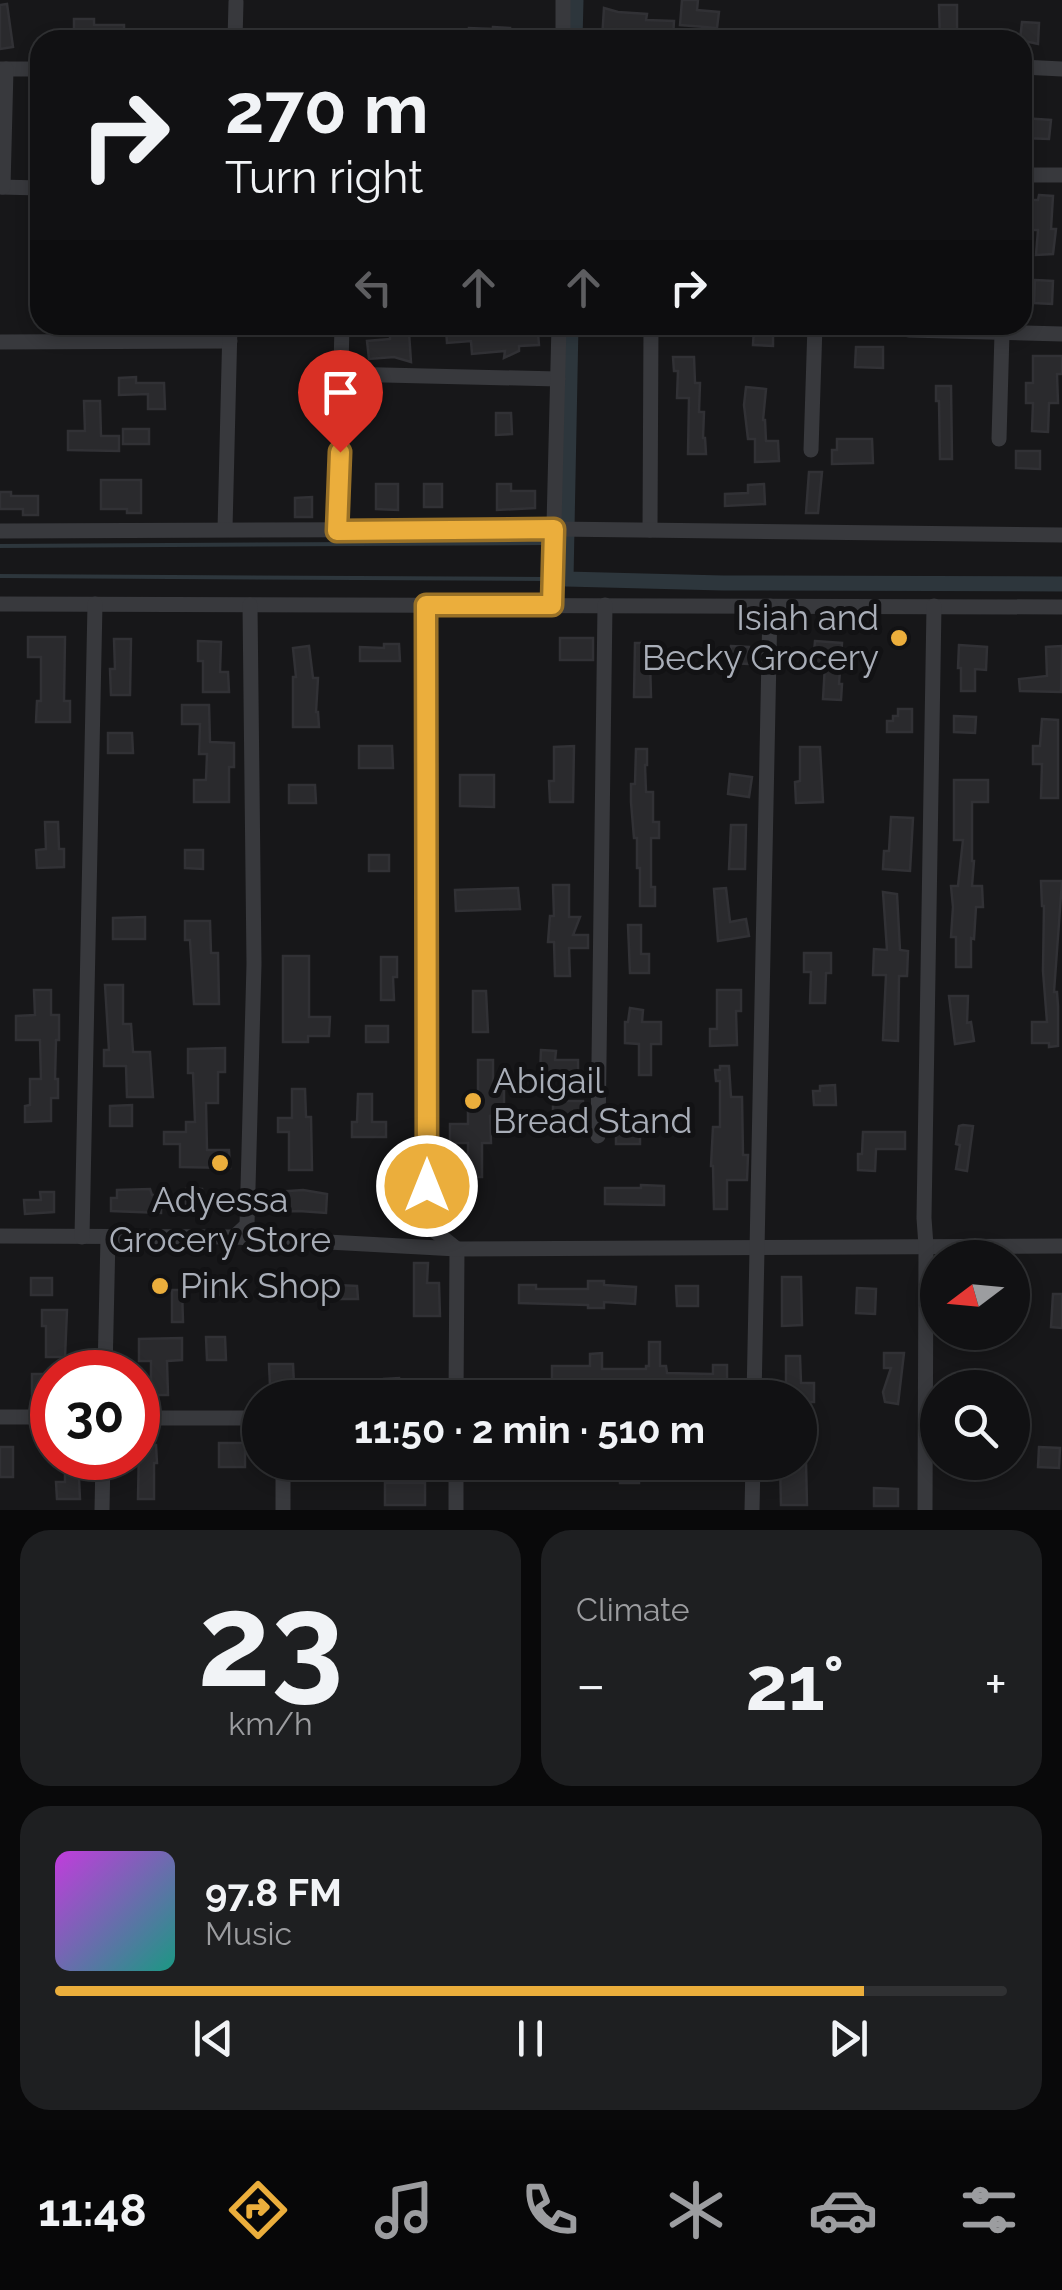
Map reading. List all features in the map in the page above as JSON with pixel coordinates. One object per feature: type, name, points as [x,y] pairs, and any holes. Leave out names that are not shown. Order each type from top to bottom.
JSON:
[{"type":"street","points":[[563,0],[563,30]]},
{"type":"street","points":[[236,2],[236,30]]},
{"type":"street","points":[[1032,68],[1062,69]]},
{"type":"street","points":[[30,69],[3,69],[2,188],[30,188]]},
{"type":"street","points":[[1032,175],[1062,175]]},
{"type":"street","points":[[1032,334],[1062,334]]},
{"type":"street","points":[[0,342],[179,335]]},
{"type":"street","points":[[224,529],[230,335]]},
{"type":"street","points":[[337,531],[342,335]]},
{"type":"street","points":[[552,605],[559,335]]},
{"type":"street","points":[[650,530],[652,335]]},
{"type":"street","points":[[811,450],[814,335]]},
{"type":"street","points":[[999,440],[1002,335]]},
{"type":"street","points":[[342,374],[558,379]]},
{"type":"street","points":[[0,531],[554,529],[1062,536]]},
{"type":"street","points":[[0,604],[1062,606]]},
{"type":"street","points":[[82,1237],[95,604]]},
{"type":"street","points":[[234,1237],[247,1224],[254,964],[250,605]]},
{"type":"street","points":[[426,605],[427,1225],[457,1250]]},
{"type":"street","points":[[598,1136],[605,606]]},
{"type":"street","points":[[754,1380],[770,606]]},
{"type":"street","points":[[926,1240],[934,606]]},
{"type":"street","points":[[0,1236],[234,1237],[457,1250],[920,1246]]},
{"type":"street","points":[[105,1350],[108,1237]]},
{"type":"street","points":[[1030,1246],[1062,1246]]},
{"type":"street","points":[[456,1380],[457,1250]]},
{"type":"street","points":[[925,1510],[926,1350]]},
{"type":"street","points":[[0,1417],[30,1417]]},
{"type":"street","points":[[160,1418],[242,1418]]},
{"type":"street","points":[[102,1510],[103,1480]]},
{"type":"street","points":[[283,1480],[283,1510]]},
{"type":"street","points":[[456,1480],[456,1510]]},
{"type":"street","points":[[752,1510],[753,1480]]},
{"type":"building","points":[[682,0],[698,0],[697,10],[719,12],[717,28],[680,25]]},
{"type":"building","points":[[7,4],[13,47],[0,49],[0,5]]},
{"type":"building","points":[[939,5],[957,5],[957,30],[940,30]]},
{"type":"building","points":[[604,8],[647,14],[646,20],[674,21],[673,30],[603,30]]},
{"type":"building","points":[[74,19],[94,19],[94,25],[124,25],[124,30],[74,30]]},
{"type":"building","points":[[1022,22],[1039,23],[1038,44],[1032,43],[1032,30],[1021,30]]},
{"type":"building","points":[[469,28],[510,28],[510,30],[469,30]]},
{"type":"building","points":[[1032,119],[1051,120],[1049,139],[1032,138]]},
{"type":"building","points":[[1039,195],[1053,196],[1053,254],[1036,255],[1038,230],[1032,230],[1032,200],[1038,200]]},
{"type":"building","points":[[1035,280],[1053,281],[1052,304],[1034,303]]},
{"type":"building","points":[[390,335],[409,335],[411,362],[394,357],[369,359],[367,341],[390,339]]},
{"type":"building","points":[[446,335],[538,335],[539,345],[519,346],[519,351],[504,358],[505,351],[472,354],[471,341],[447,343]]},
{"type":"building","points":[[754,335],[773,335],[773,346],[753,345]]},
{"type":"building","points":[[856,347],[883,347],[883,368],[855,367]]},
{"type":"building","points":[[1033,356],[1062,356],[1062,374],[1057,374],[1058,403],[1049,403],[1048,432],[1032,431],[1033,403],[1026,403],[1026,383],[1033,383]]},
{"type":"building","points":[[673,357],[694,357],[695,383],[700,383],[699,412],[704,412],[706,454],[688,454],[689,398],[677,398],[678,371],[674,371]]},
{"type":"building","points":[[136,377],[136,383],[164,383],[165,409],[148,409],[148,394],[119,395],[119,378]]},
{"type":"building","points":[[936,386],[951,386],[952,459],[940,459]]},
{"type":"building","points":[[746,387],[766,389],[766,441],[778,441],[779,461],[755,462],[755,439],[748,439]]},
{"type":"building","points":[[84,401],[100,401],[101,436],[119,436],[119,451],[68,450],[68,431],[85,431]]},
{"type":"building","points":[[496,413],[511,413],[512,434],[496,435]]},
{"type":"building","points":[[123,429],[149,429],[149,444],[123,444]]},
{"type":"building","points":[[837,439],[872,439],[873,463],[832,464]]},
{"type":"building","points":[[1016,451],[1040,451],[1040,469],[1016,468]]},
{"type":"building","points":[[809,472],[822,472],[818,513],[806,513]]},
{"type":"building","points":[[101,480],[141,480],[141,513],[101,509]]},
{"type":"building","points":[[376,484],[398,484],[398,510],[376,509]]},
{"type":"building","points":[[424,484],[442,484],[442,507],[424,507]]},
{"type":"building","points":[[497,484],[511,484],[511,491],[535,491],[535,508],[497,510]]},
{"type":"building","points":[[764,484],[765,504],[725,506],[725,494],[748,493],[748,485]]},
{"type":"building","points":[[0,492],[38,496],[38,515],[23,515],[23,509],[0,509]]},
{"type":"building","points":[[312,497],[312,517],[295,517],[295,498]]},
{"type":"building","points":[[28,637],[65,637],[64,701],[70,701],[70,722],[36,722],[37,701],[41,701],[41,657],[28,657]]},
{"type":"building","points":[[560,638],[593,638],[593,660],[560,660]]},
{"type":"building","points":[[114,639],[131,639],[130,695],[111,695]]},
{"type":"building","points":[[198,641],[221,642],[220,672],[228,672],[229,692],[203,692],[203,661],[198,661]]},
{"type":"building","points":[[815,641],[842,643],[841,700],[823,699],[825,665],[813,664]]},
{"type":"building","points":[[635,643],[653,643],[651,697],[634,697]]},
{"type":"building","points":[[384,644],[399,644],[400,661],[360,661],[360,647],[384,648]]},
{"type":"building","points":[[959,645],[987,647],[986,670],[975,669],[975,691],[961,691]]},
{"type":"building","points":[[309,646],[313,678],[318,678],[319,727],[293,727],[293,648]]},
{"type":"building","points":[[731,646],[749,647],[748,664],[730,663]]},
{"type":"building","points":[[1062,646],[1061,692],[1020,691],[1019,679],[1047,676],[1046,647]]},
{"type":"building","points":[[182,705],[209,705],[210,742],[234,743],[229,802],[194,802],[194,780],[206,780],[207,754],[199,754],[200,724],[182,724]]},
{"type":"building","points":[[898,709],[912,709],[912,732],[887,732],[887,721],[898,716]]},
{"type":"building","points":[[954,716],[976,717],[975,733],[954,732]]},
{"type":"building","points":[[1042,719],[1058,720],[1058,798],[1041,798],[1042,764],[1033,764],[1033,746],[1040,746]]},
{"type":"building","points":[[108,733],[132,733],[133,753],[108,753]]},
{"type":"building","points":[[359,746],[392,746],[393,768],[359,768]]},
{"type":"building","points":[[574,746],[573,802],[550,802],[554,747]]},
{"type":"building","points":[[800,747],[820,747],[823,802],[796,803]]},
{"type":"building","points":[[636,749],[647,749],[646,792],[653,792],[653,822],[659,822],[659,838],[651,838],[655,906],[640,906],[640,868],[631,802]]},
{"type":"building","points":[[730,774],[752,777],[749,797],[728,794]]},
{"type":"building","points":[[460,775],[494,775],[494,807],[460,806]]},
{"type":"building","points":[[954,780],[988,780],[988,802],[972,802],[972,886],[982,886],[983,907],[976,907],[971,967],[956,967],[956,937],[951,937],[951,886],[958,886],[963,840],[954,840]]},
{"type":"building","points":[[289,785],[315,785],[316,803],[289,803]]},
{"type":"building","points":[[891,817],[913,818],[910,871],[883,869],[884,851],[889,851]]},
{"type":"building","points":[[45,822],[58,822],[64,867],[37,868],[36,850],[46,849]]},
{"type":"building","points":[[731,825],[746,825],[745,869],[729,869]]},
{"type":"building","points":[[185,850],[203,850],[203,869],[185,868]]},
{"type":"building","points":[[369,855],[389,855],[389,871],[369,871]]},
{"type":"building","points":[[1041,881],[1062,881],[1054,992],[1058,1046],[1049,1047],[1049,1043],[1032,1043],[1032,1022],[1047,1022]]},
{"type":"building","points":[[553,885],[569,885],[569,917],[580,917],[573,935],[588,935],[588,948],[569,948],[570,976],[555,976],[554,942],[548,942],[550,916],[554,916]]},
{"type":"building","points":[[518,888],[520,909],[456,911],[455,890]]},
{"type":"building","points":[[726,888],[730,922],[746,919],[749,936],[718,941],[714,889]]},
{"type":"building","points":[[883,892],[897,894],[900,950],[908,951],[907,976],[899,976],[898,1041],[883,1040],[886,975],[873,975],[874,949],[887,950]]},
{"type":"building","points":[[145,917],[145,939],[113,939],[113,918]]},
{"type":"building","points":[[185,921],[210,921],[211,953],[218,953],[219,1004],[194,1004]]},
{"type":"building","points":[[628,925],[641,925],[641,954],[649,954],[649,973],[630,973]]},
{"type":"building","points":[[804,953],[831,953],[825,1003],[810,1003],[811,972],[804,972]]},
{"type":"building","points":[[283,956],[309,956],[309,1017],[330,1017],[329,1036],[308,1036],[308,1042],[283,1042]]},
{"type":"building","points":[[381,957],[397,957],[394,1000],[381,1000]]},
{"type":"building","points":[[105,985],[123,985],[123,1024],[131,1024],[133,1052],[150,1052],[153,1097],[127,1097],[126,1066],[104,1066],[104,1050],[109,1050]]},
{"type":"building","points":[[34,990],[51,990],[51,1015],[59,1015],[55,1079],[58,1098],[51,1098],[51,1121],[25,1122],[25,1106],[30,1105],[30,1079],[41,1079],[40,1040],[16,1040],[16,1016],[35,1015]]},
{"type":"building","points":[[717,990],[741,990],[741,1011],[736,1011],[737,1045],[710,1046],[710,1029],[717,1029]]},
{"type":"building","points":[[473,991],[486,991],[488,1032],[473,1032]]},
{"type":"building","points":[[949,996],[968,996],[967,1023],[971,1022],[974,1041],[955,1044]]},
{"type":"building","points":[[630,1008],[643,1010],[642,1022],[661,1022],[661,1044],[651,1044],[651,1075],[639,1075],[639,1044],[625,1043]]},
{"type":"building","points":[[366,1026],[388,1026],[388,1042],[366,1042]]},
{"type":"building","points":[[225,1048],[225,1072],[218,1072],[218,1103],[206,1103],[207,1150],[229,1150],[230,1168],[180,1167],[180,1144],[164,1144],[164,1132],[186,1132],[186,1122],[195,1122],[188,1049]]},
{"type":"building","points":[[541,1050],[556,1051],[555,1060],[578,1060],[578,1079],[540,1075]]},
{"type":"building","points":[[478,1060],[493,1060],[493,1088],[504,1088],[504,1115],[490,1116],[491,1143],[482,1143],[482,1177],[468,1177],[468,1143],[450,1143],[450,1124],[468,1124],[468,1094],[478,1094]]},
{"type":"building","points":[[720,1066],[729,1066],[731,1097],[742,1097],[743,1155],[748,1155],[747,1180],[727,1180],[727,1209],[714,1209],[711,1166],[713,1127],[720,1127],[720,1081],[716,1081],[715,1070],[720,1070]]},
{"type":"building","points":[[835,1085],[836,1105],[814,1105],[813,1091]]},
{"type":"building","points":[[292,1089],[305,1089],[306,1117],[311,1117],[312,1170],[289,1170],[289,1132],[278,1132],[278,1118],[292,1118]]},
{"type":"building","points":[[358,1094],[372,1094],[372,1122],[386,1122],[386,1137],[352,1137]]},
{"type":"building","points":[[553,1101],[583,1101],[583,1115],[553,1115]]},
{"type":"building","points":[[132,1105],[132,1126],[110,1126],[110,1106]]},
{"type":"building","points":[[959,1126],[973,1126],[967,1171],[956,1169],[960,1145],[956,1144]]},
{"type":"building","points":[[616,1127],[640,1127],[640,1144],[616,1144]]},
{"type":"building","points":[[863,1132],[905,1132],[905,1149],[876,1149],[875,1171],[858,1170]]},
{"type":"building","points":[[664,1186],[664,1205],[605,1204],[605,1188]]},
{"type":"building","points":[[150,1189],[152,1195],[161,1195],[161,1213],[111,1211],[111,1198],[117,1198],[117,1190]]},
{"type":"building","points":[[186,1189],[202,1189],[202,1209],[186,1209]]},
{"type":"building","points":[[303,1190],[327,1194],[326,1213],[276,1212],[275,1192]]},
{"type":"building","points":[[40,1192],[54,1192],[54,1212],[25,1214],[24,1200],[41,1200]]},
{"type":"building","points":[[442,1192],[466,1192],[466,1209],[442,1209]]},
{"type":"building","points":[[414,1263],[428,1263],[427,1283],[439,1283],[440,1316],[414,1316]]},
{"type":"building","points":[[782,1277],[801,1277],[802,1325],[782,1326]]},
{"type":"building","points":[[31,1278],[52,1278],[52,1295],[31,1295]]},
{"type":"building","points":[[202,1278],[229,1278],[229,1295],[202,1295]]},
{"type":"building","points":[[588,1281],[636,1287],[635,1304],[604,1302],[604,1308],[588,1308],[519,1303],[519,1285],[536,1285],[536,1289],[588,1289]]},
{"type":"building","points":[[315,1284],[357,1286],[358,1299],[314,1299]]},
{"type":"building","points":[[676,1286],[698,1286],[698,1306],[677,1306]]},
{"type":"building","points":[[857,1288],[876,1289],[875,1314],[856,1313]]},
{"type":"building","points":[[172,1290],[182,1290],[183,1322],[172,1322]]},
{"type":"building","points":[[1053,1294],[1062,1294],[1062,1328],[1051,1327]]},
{"type":"building","points":[[42,1310],[67,1310],[65,1350],[46,1350],[46,1326],[42,1326]]},
{"type":"building","points":[[206,1337],[225,1337],[226,1360],[207,1360]]},
{"type":"building","points":[[182,1338],[182,1360],[167,1361],[168,1395],[160,1395],[160,1350],[139,1350],[139,1339]]},
{"type":"building","points":[[649,1342],[660,1342],[660,1366],[666,1366],[667,1373],[713,1374],[713,1365],[727,1365],[727,1380],[552,1380],[552,1366],[590,1366],[590,1354],[602,1353],[602,1369],[649,1366]]},
{"type":"building","points":[[884,1353],[904,1353],[898,1404],[885,1402],[883,1392],[891,1368],[884,1368]]},
{"type":"building","points":[[786,1356],[800,1356],[801,1380],[786,1380]]},
{"type":"building","points":[[269,1364],[293,1364],[294,1380],[270,1380]]},
{"type":"building","points":[[219,1443],[242,1443],[242,1467],[219,1467]]},
{"type":"building","points":[[0,1447],[13,1447],[13,1477],[0,1477]]},
{"type":"building","points":[[1039,1447],[1060,1448],[1059,1468],[1038,1467]]},
{"type":"building","points":[[79,1480],[80,1499],[57,1499],[56,1482]]},
{"type":"building","points":[[138,1480],[154,1480],[154,1499],[138,1499]]},
{"type":"building","points":[[780,1480],[806,1480],[807,1505],[781,1505]]},
{"type":"building","points":[[385,1483],[425,1483],[425,1505],[385,1505]]},
{"type":"building","points":[[874,1488],[898,1489],[898,1506],[874,1506]]},
{"type":"waterway","points":[[575,30],[576,0]]},
{"type":"waterway","points":[[571,335],[566,579],[1062,584]]},
{"type":"waterway","points":[[0,546],[547,543]]},
{"type":"waterway","points":[[0,576],[546,579]]},
{"type":"place","name":"Isiah and Becky Grocery","points":[[899,638]]},
{"type":"place","name":"Abigail Bread Stand","points":[[473,1101]]},
{"type":"place","name":"Adyessa Grocery Store","points":[[220,1163]]},
{"type":"place","name":"Pink Shop","points":[[160,1286]]},
{"type":"route","points":[[340,452],[337,531],[554,529],[552,605],[426,605],[427,1186]]}]
